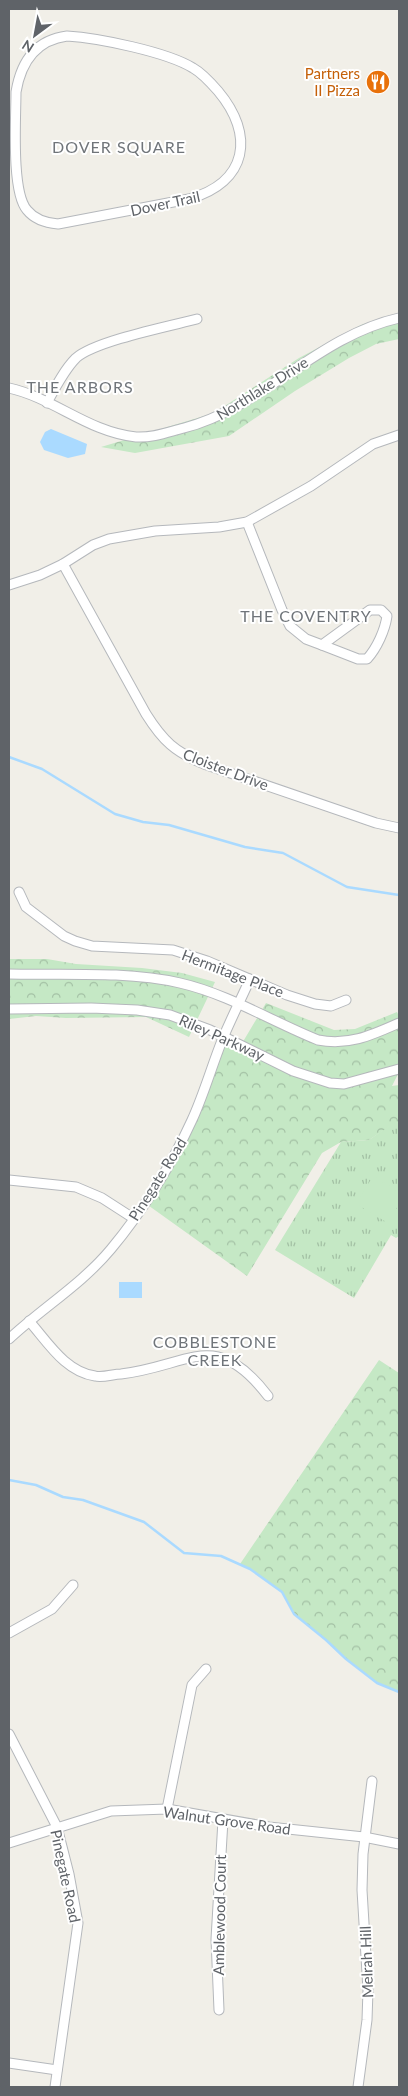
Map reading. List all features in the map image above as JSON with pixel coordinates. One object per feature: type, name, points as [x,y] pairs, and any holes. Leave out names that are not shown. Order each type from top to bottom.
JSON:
[{"type":"street","name":"Dover Trail","points":[[68,36],[110,42],[181,62],[194,68],[213,85],[228,103],[238,121],[241,146],[239,157],[226,180],[205,195],[58,224],[46,223],[26,210],[20,198],[12,138],[16,92],[22,68],[28,57],[46,42],[57,37],[68,36]]},
{"type":"street","name":"Northlake Drive","points":[[9,388],[47,403],[91,425],[117,433],[150,437],[216,419],[302,362],[350,336],[378,324],[399,318]]},
{"type":"street","points":[[47,403],[68,368],[83,352],[112,341],[198,319]]},
{"type":"street","points":[[9,585],[63,564],[93,545],[109,539],[155,531],[219,527],[247,522],[311,486],[373,444],[399,435]]},
{"type":"street","points":[[247,522],[282,610],[290,626],[299,635],[322,645],[358,660],[367,659],[374,650],[386,623],[387,616],[381,610],[370,610],[322,645]]},
{"type":"street","name":"Cloister Drive","points":[[63,564],[146,714],[156,730],[174,749],[204,764],[376,823],[399,828]]},
{"type":"street","name":"Hermitage Place","points":[[19,892],[26,907],[64,936],[75,941],[92,946],[173,950],[207,961],[250,980],[315,1004],[332,1006],[346,1000]]},
{"type":"street","points":[[9,974],[154,978],[193,986],[318,1040],[335,1043],[375,1034],[399,1023]]},
{"type":"street","name":"Pinegate Road","points":[[9,1340],[29,1320],[84,1278],[111,1249],[133,1218],[176,1153],[193,1120],[224,1037],[250,980]]},
{"type":"street","name":"Riley Parkway","points":[[9,1009],[68,1010],[91,1008],[156,1012],[189,1021],[294,1071],[330,1083],[344,1084],[399,1069]]},
{"type":"street","points":[[9,1180],[76,1187],[97,1195],[133,1218]]},
{"type":"street","points":[[29,1320],[56,1354],[67,1364],[95,1376],[133,1372],[201,1355],[213,1355],[234,1362],[246,1370],[268,1396]]},
{"type":"street","points":[[9,1634],[52,1609],[73,1585]]},
{"type":"street","points":[[167,1809],[192,1685],[206,1669]]},
{"type":"street","name":"Pinegate Road","points":[[9,1734],[57,1827],[69,1874],[78,1923],[55,2087]]},
{"type":"street","name":"Melrah Hill","points":[[358,2087],[367,2020],[368,1990],[362,1890],[364,1837],[372,1781]]},
{"type":"street","name":"Walnut Grove Road","points":[[9,1843],[111,1811],[167,1809],[269,1827],[364,1837],[399,1844]]},
{"type":"street","name":"Amblewood Court","points":[[219,2010],[216,1939],[223,1820]]},
{"type":"street","points":[[9,2063],[57,2070]]},
{"type":"green space","points":[[399,318],[399,339],[376,344],[349,358],[295,391],[229,436],[135,453],[101,447],[214,413],[299,358],[363,324]]},
{"type":"green space","points":[[9,959],[47,959],[76,964],[142,968],[182,973],[215,982],[189,1037],[146,1017],[66,1018],[36,1016],[9,1019]]},
{"type":"green space","points":[[266,1003],[334,1030],[355,1029],[397,1012],[399,1016],[399,1072],[392,1086],[399,1085],[399,1123],[396,1122],[369,1140],[341,1142],[322,1153],[247,1276],[145,1203],[187,1130],[224,1037],[241,1045]]},
{"type":"green space","points":[[396,1121],[399,1123],[399,1236],[396,1238],[391,1235],[354,1298],[275,1250],[341,1142],[369,1140]]},
{"type":"green space","points":[[373,1176],[399,1192],[399,1204],[388,1223],[356,1204]]},
{"type":"green space","points":[[379,1360],[399,1373],[399,1692],[377,1683],[346,1659],[294,1614],[282,1592],[251,1569],[240,1564]]},
{"type":"water","points":[[51,429],[87,444],[85,454],[68,458],[44,450],[40,442],[45,432]]},
{"type":"water","points":[[119,1282],[142,1282],[142,1298],[119,1298]]},
{"type":"waterway","points":[[9,757],[42,769],[115,814],[143,822],[169,825],[245,847],[283,853],[347,887],[399,895]]},
{"type":"waterway","points":[[9,1480],[36,1485],[63,1497],[83,1500],[144,1522],[184,1553],[221,1556],[250,1569],[282,1592],[294,1614],[346,1659],[377,1683],[399,1692]]},
{"type":"place","name":"Partners II Pizza","points":[[378,82]]},
{"type":"district","name":"DOVER SQUARE","points":[[119,146]]},
{"type":"district","name":"THE ARBORS","points":[[80,386]]},
{"type":"district","name":"THE COVENTRY","points":[[306,615]]},
{"type":"district","name":"COBBLESTONE CREEK","points":[[215,1350]]}]
